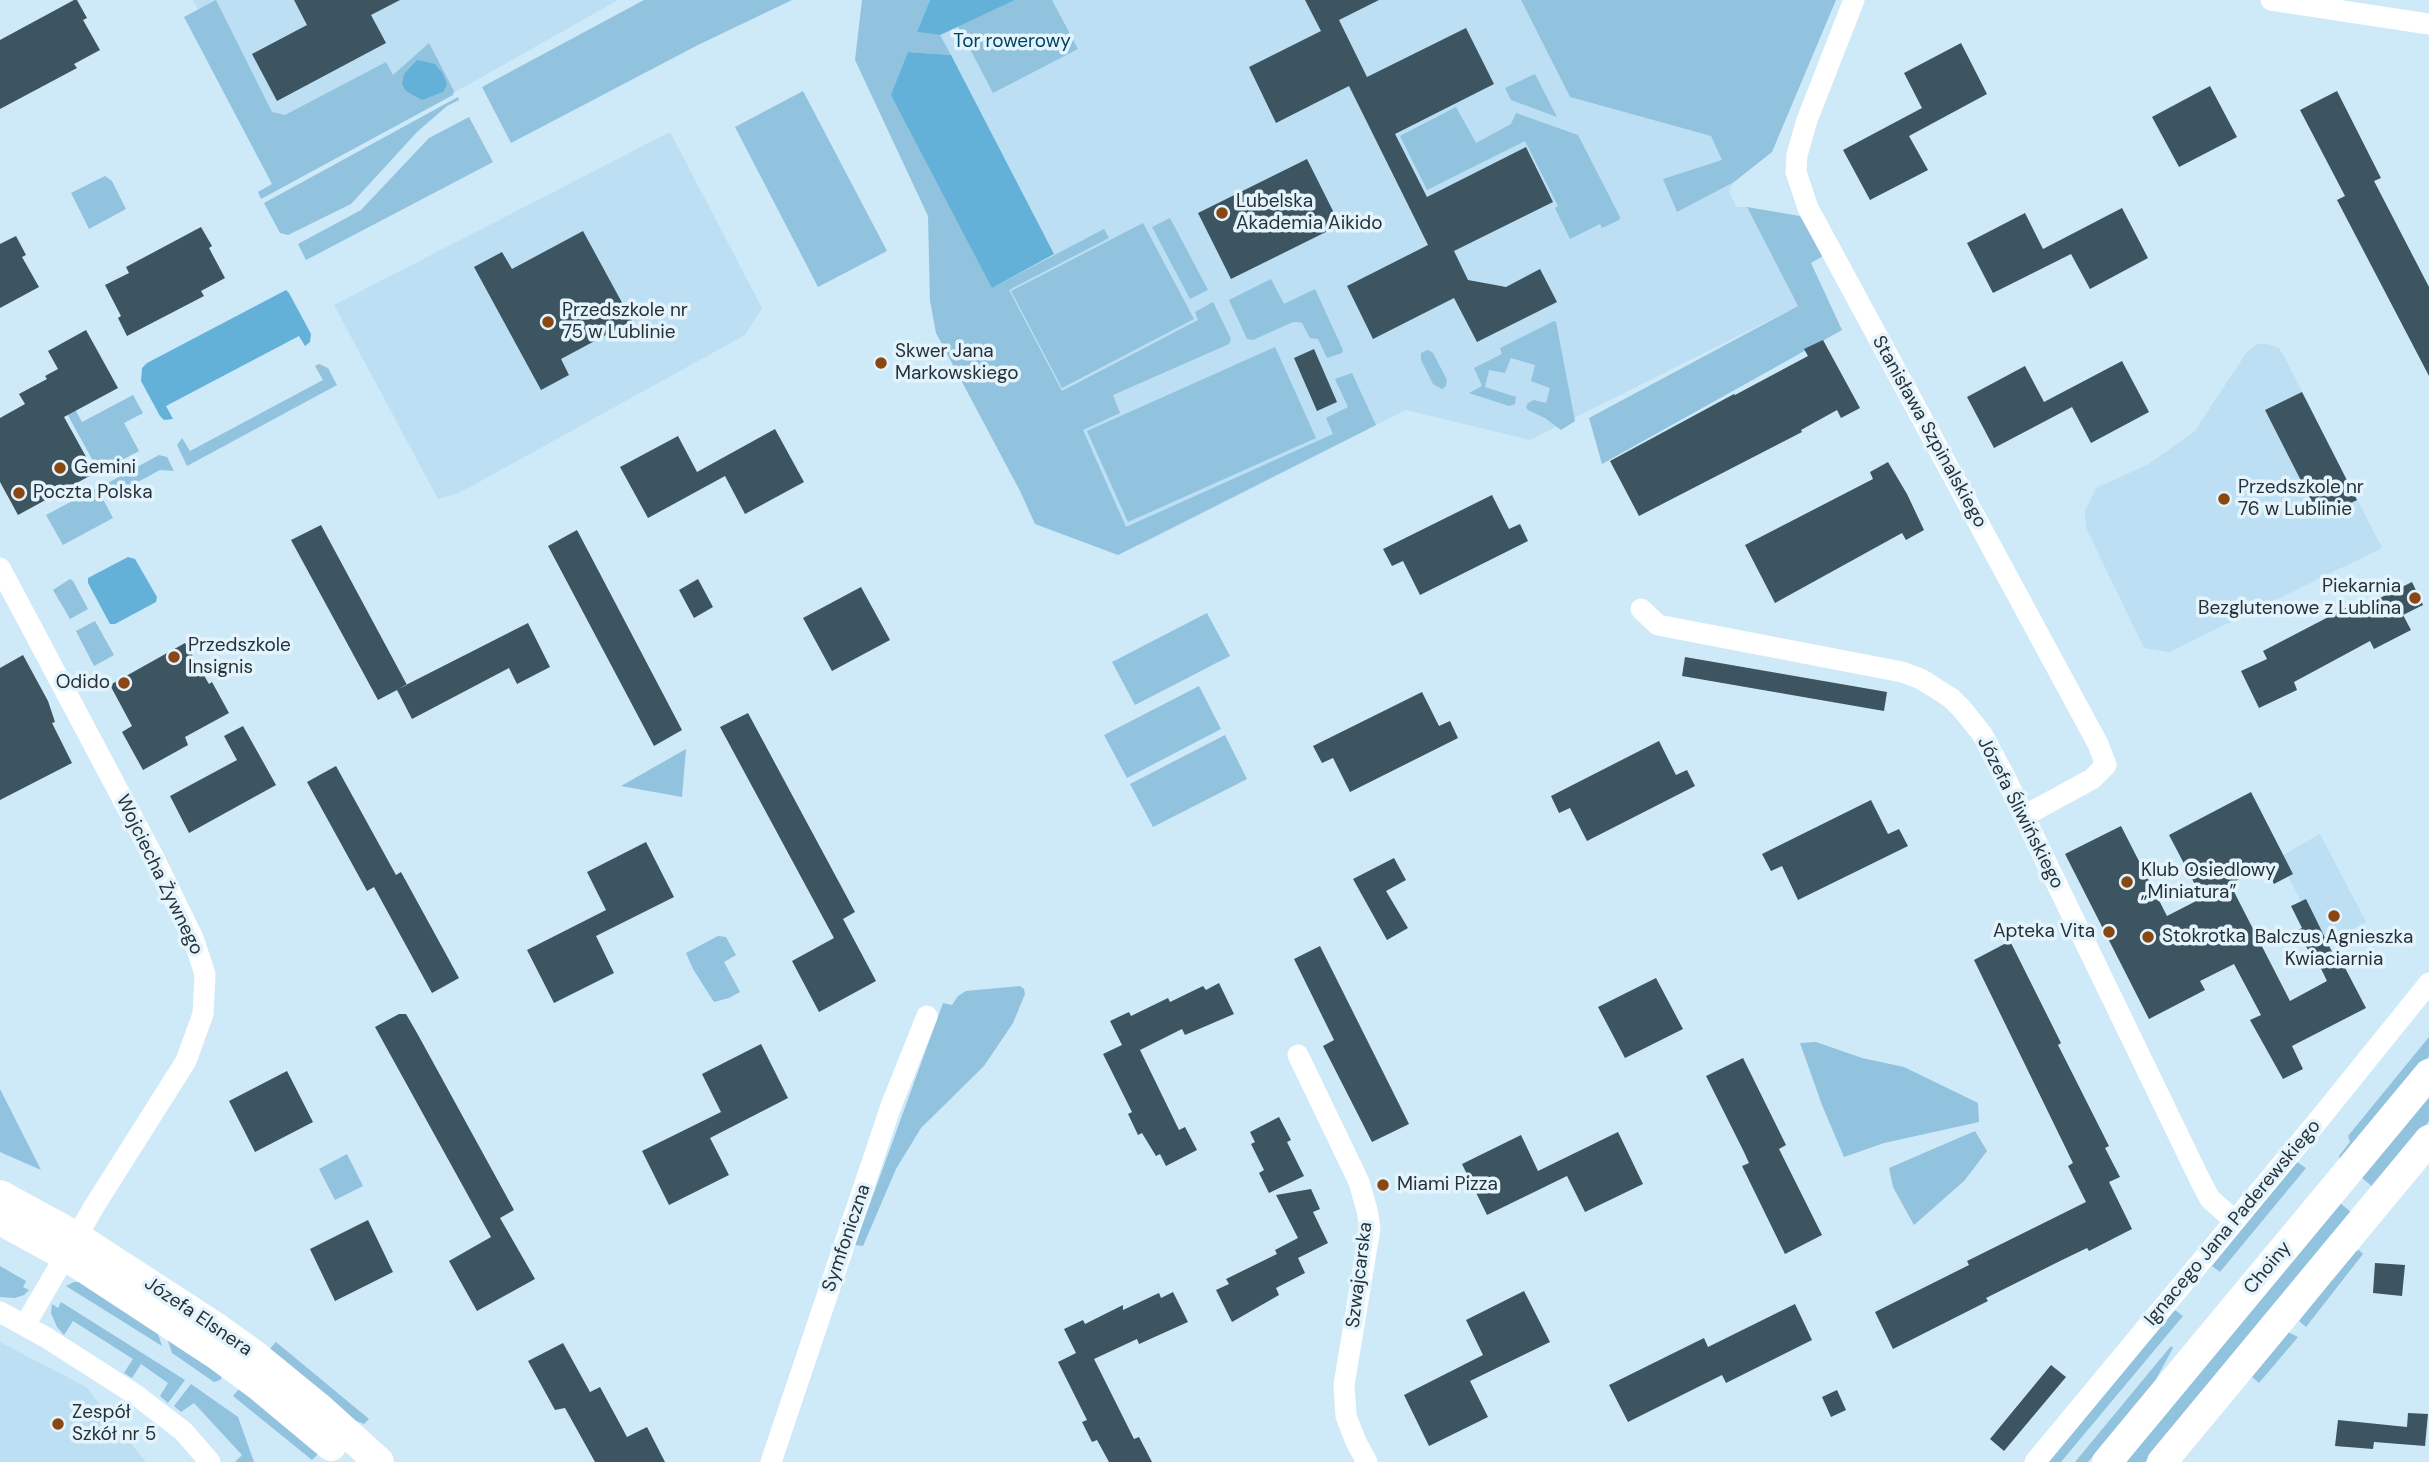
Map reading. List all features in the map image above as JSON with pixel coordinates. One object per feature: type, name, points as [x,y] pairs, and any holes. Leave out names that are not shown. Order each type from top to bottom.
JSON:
[{"type":"street","name":"Stanisława Szpinalskiego","points":[[1854,0],[1807,120],[1797,155],[1796,172],[1808,208],[2098,744],[2106,765],[2092,779],[2024,816]]},
{"type":"street","points":[[2271,0],[2429,24]]},
{"type":"street","name":"Wojciecha Żywnego","points":[[0,568],[155,860],[193,938],[205,974],[203,1014],[186,1061],[25,1325]]},
{"type":"street","name":"Józefa Śliwińskiego","points":[[1642,608],[1658,625],[1871,665],[1921,679],[1951,698],[1982,734],[2210,1199],[2235,1221]]},
{"type":"street","name":"Ignacego Jana Paderewskiego","points":[[2035,1462],[2429,983]]},
{"type":"street","name":"Symfoniczna","points":[[771,1462],[891,1106],[927,1016]]},
{"type":"street","name":"Szwajcarska","points":[[1298,1055],[1359,1182],[1367,1210],[1370,1228],[1344,1385],[1346,1416],[1367,1462]]},
{"type":"street","name":"Choiny","points":[[2107,1462],[2429,1074]]},
{"type":"street","points":[[2162,1462],[2429,1140]]},
{"type":"street","name":"Józefa Elsnera","points":[[0,1195],[236,1368],[314,1430],[349,1462]]},
{"type":"street","name":"Józefa Elsnera","points":[[0,1220],[71,1247],[214,1326],[317,1406],[379,1462]]},
{"type":"street","points":[[0,1312],[25,1325],[163,1414],[183,1431],[210,1462]]},
{"type":"shaded area","points":[[193,0],[618,0],[289,181]]},
{"type":"shaded area","points":[[930,0],[1521,0],[1570,97],[1711,136],[1734,182],[1729,191],[1736,207],[1747,207],[1798,306],[1530,440],[1406,410],[1140,545],[1122,536],[891,95]]},
{"type":"shaded area","points":[[930,0],[1015,0],[940,35],[917,32]]},
{"type":"shaded area","points":[[908,52],[951,55],[1054,254],[992,288],[891,95]]},
{"type":"shaded area","points":[[417,60],[435,64],[447,85],[443,92],[422,100],[406,91],[402,84],[404,74]]},
{"type":"shaded area","name":"Przedszkole nr 75 w Lublinie","points":[[670,132],[762,308],[745,335],[459,493],[438,499],[334,305]]},
{"type":"shaded area","points":[[286,290],[311,334],[310,342],[305,346],[299,336],[166,406],[173,419],[164,420],[141,381],[142,368]]},
{"type":"shaded area","name":"Przedszkole nr 76 w Lublinie","points":[[2258,344],[2279,348],[2382,548],[2169,652],[2144,648],[2086,528],[2085,511],[2096,488],[2147,465],[2194,432],[2247,352]]},
{"type":"shaded area","points":[[128,557],[135,559],[157,597],[156,602],[115,624],[110,624],[88,583],[88,578]]},
{"type":"shaded area","points":[[2320,834],[2366,922],[2328,943],[2317,921],[2312,923],[2288,876],[2283,855]]},
{"type":"shaded area","name":"Zespół Szkół nr 5","points":[[0,1342],[86,1387],[146,1462],[0,1462]]},
{"type":"green space","points":[[216,0],[272,112],[285,115],[386,62],[393,75],[429,43],[454,91],[453,95],[261,199],[258,192],[272,184],[184,17]]},
{"type":"green space","points":[[644,0],[792,0],[698,45],[511,143],[482,87]]},
{"type":"green space","points":[[862,0],[930,0],[917,32],[940,35],[951,55],[908,52],[992,288],[1104,229],[1109,238],[1009,290],[1062,391],[1198,320],[1195,312],[1213,302],[1231,339],[1229,344],[1113,395],[1120,413],[1083,430],[1126,527],[1333,434],[1326,418],[1348,407],[1335,379],[1352,373],[1376,425],[1118,555],[1035,524],[936,333],[930,301],[928,216],[855,60]]},
{"type":"green space","name":"Tor rowerowy","points":[[1015,0],[1052,0],[1078,49],[993,93],[958,26]]},
{"type":"green space","points":[[1521,0],[1836,0],[1772,152],[1734,182],[1677,212],[1663,179],[1722,160],[1711,136],[1570,97]]},
{"type":"green space","points":[[1535,74],[1557,117],[1511,100],[1505,88]]},
{"type":"green space","points":[[803,91],[887,251],[818,287],[735,127]]},
{"type":"green space","points":[[458,97],[459,100],[447,106],[417,132],[351,204],[288,235],[280,233],[264,203]]},
{"type":"green space","points":[[1456,107],[1476,143],[1511,124],[1516,113],[1578,135],[1620,217],[1619,220],[1602,228],[1600,224],[1570,239],[1555,208],[1558,206],[1525,141],[1427,190],[1400,136]]},
{"type":"green space","points":[[469,117],[493,162],[306,260],[298,244],[361,210],[429,138]]},
{"type":"green space","points":[[105,176],[112,181],[126,209],[89,229],[71,193]]},
{"type":"green space","points":[[1747,207],[1800,216],[1823,256],[1811,263],[1842,330],[1602,464],[1589,418],[1798,306]]},
{"type":"green space","points":[[1170,218],[1208,290],[1190,299],[1152,227]]},
{"type":"green space","points":[[1143,223],[1194,319],[1062,388],[1011,291]]},
{"type":"green space","points":[[1271,279],[1284,304],[1315,289],[1342,353],[1327,358],[1318,339],[1310,338],[1302,323],[1298,322],[1253,340],[1247,339],[1229,300]]},
{"type":"green space","points":[[1554,321],[1575,421],[1561,430],[1528,410],[1528,403],[1534,400],[1546,403],[1550,388],[1531,381],[1535,365],[1511,358],[1505,373],[1489,370],[1485,387],[1516,397],[1515,404],[1509,406],[1469,393],[1482,386],[1474,368],[1502,354],[1500,348]]},
{"type":"green space","points":[[1275,347],[1316,438],[1128,522],[1087,431]]},
{"type":"green space","points":[[1428,350],[1433,353],[1447,380],[1442,389],[1433,384],[1421,360],[1421,353]]},
{"type":"green space","points":[[319,364],[328,368],[337,385],[187,466],[177,445],[182,438],[190,451],[323,380],[315,366]]},
{"type":"green space","points":[[133,395],[143,413],[124,423],[139,451],[99,472],[64,408],[72,404],[82,422]]},
{"type":"green space","points":[[159,455],[167,457],[174,471],[160,470],[112,496],[106,484]]},
{"type":"green space","points":[[97,488],[113,518],[63,545],[46,515]]},
{"type":"green space","points":[[70,579],[88,609],[70,619],[53,590]]},
{"type":"green space","points":[[1207,613],[1230,656],[1135,705],[1112,662]]},
{"type":"green space","points":[[95,621],[114,655],[94,666],[76,631]]},
{"type":"green space","points":[[1199,686],[1221,729],[1127,778],[1104,735]]},
{"type":"green space","points":[[1225,735],[1247,779],[1153,827],[1130,784]]},
{"type":"green space","points":[[686,749],[682,797],[621,786]]},
{"type":"green space","points":[[718,936],[726,937],[736,955],[724,962],[740,992],[714,1002],[686,953]]},
{"type":"green space","points":[[1020,986],[1025,994],[1013,1023],[984,1066],[921,1128],[896,1169],[863,1246],[855,1245],[943,1003],[952,1005],[958,996],[966,991]]},
{"type":"green space","points":[[2429,1037],[2429,1056],[2340,1161],[2339,1156],[2350,1142],[2348,1136]]},
{"type":"green space","points":[[1816,1042],[1862,1058],[1904,1067],[1978,1103],[1979,1122],[1884,1143],[1844,1157],[1800,1043]]},
{"type":"green space","points":[[0,1089],[41,1170],[0,1152]]},
{"type":"green space","points":[[2429,1095],[2429,1121],[2374,1188],[2361,1177]]},
{"type":"green space","points":[[1975,1131],[1987,1151],[1964,1181],[1914,1225],[1893,1187],[1889,1168]]},
{"type":"green space","points":[[347,1154],[363,1186],[335,1200],[319,1169]]},
{"type":"green space","points":[[2297,1162],[2306,1168],[2220,1272],[2212,1266]]},
{"type":"green space","points":[[2339,1202],[2353,1214],[2145,1462],[2123,1462]]},
{"type":"green space","points":[[2359,1250],[2363,1254],[2306,1327],[2299,1321],[2354,1252]]},
{"type":"green space","points":[[0,1266],[26,1281],[23,1287],[29,1290],[24,1295],[15,1298],[0,1297]]},
{"type":"green space","points":[[74,1282],[84,1282],[154,1322],[162,1346],[66,1286]]},
{"type":"green space","points":[[61,1302],[185,1380],[168,1403],[160,1396],[168,1383],[141,1364],[132,1378],[124,1373],[133,1359],[73,1321],[64,1335],[51,1313],[52,1304],[58,1308]]},
{"type":"green space","points":[[2175,1310],[2183,1316],[2061,1462],[2049,1462]]},
{"type":"green space","points":[[164,1329],[226,1371],[220,1380],[214,1382],[172,1353]]},
{"type":"green space","points":[[2288,1332],[2298,1337],[2259,1383],[2251,1376]]},
{"type":"green space","points":[[276,1342],[369,1419],[364,1424],[341,1415],[266,1353]]},
{"type":"green space","points":[[2171,1346],[2173,1348],[2155,1381],[2088,1462],[2075,1462]]},
{"type":"green space","points":[[244,1383],[318,1454],[312,1460],[233,1396]]},
{"type":"green space","points":[[191,1384],[238,1417],[254,1462],[235,1462],[242,1455],[194,1403],[181,1412],[174,1406]]},
{"type":"building","points":[[77,0],[87,18],[83,20],[100,50],[74,64],[77,68],[0,109],[0,40]]},
{"type":"building","points":[[294,0],[400,0],[371,15],[386,43],[277,101],[252,54],[307,25]]},
{"type":"building","points":[[1305,0],[1379,0],[1339,20],[1367,77],[1466,28],[1494,84],[1395,134],[1427,197],[1526,147],[1553,202],[1454,251],[1468,280],[1506,287],[1540,269],[1557,302],[1477,342],[1454,298],[1373,339],[1347,286],[1428,245],[1349,86],[1276,123],[1249,67],[1321,31]]},
{"type":"building","points":[[1961,43],[1987,94],[1909,136],[1928,170],[1870,200],[1843,150],[1922,108],[1904,73]]},
{"type":"building","points":[[2210,86],[2237,137],[2179,167],[2152,117]]},
{"type":"building","points":[[2337,91],[2381,178],[2374,181],[2429,287],[2429,376],[2337,200],[2345,196],[2300,110]]},
{"type":"building","points":[[1307,159],[1340,225],[1231,279],[1198,213]]},
{"type":"building","points":[[2122,208],[2148,258],[2090,289],[2071,254],[1993,293],[1967,243],[2025,213],[2043,249]]},
{"type":"building","points":[[201,227],[225,278],[201,291],[204,296],[127,336],[118,318],[121,316],[105,285],[129,273],[126,267]]},
{"type":"building","points":[[583,231],[632,321],[561,359],[569,375],[541,390],[474,267],[502,252],[512,269]]},
{"type":"building","points":[[16,236],[26,255],[22,257],[39,287],[0,308],[0,244]]},
{"type":"building","points":[[86,330],[118,388],[64,417],[95,473],[18,515],[0,482],[0,418],[25,404],[19,394],[47,379],[45,376],[58,369],[48,351]]},
{"type":"building","points":[[1823,340],[1860,408],[1841,418],[1837,410],[1801,430],[1802,432],[1639,516],[1610,461],[1808,356],[1804,349]]},
{"type":"building","points":[[1314,349],[1337,402],[1317,411],[1294,358]]},
{"type":"building","points":[[2122,361],[2149,412],[2091,443],[2072,407],[1994,448],[1967,397],[2025,366],[2044,402]]},
{"type":"building","points":[[2302,392],[2357,500],[2320,518],[2265,410]]},
{"type":"building","points":[[775,429],[804,482],[745,514],[725,476],[648,518],[620,467],[678,436],[697,472]]},
{"type":"building","points":[[1888,462],[1924,530],[1906,540],[1902,533],[1775,603],[1745,545],[1873,479],[1870,472]]},
{"type":"building","points":[[1492,495],[1509,529],[1520,524],[1528,541],[1420,595],[1403,561],[1392,566],[1383,549]]},
{"type":"building","points":[[321,525],[407,685],[528,623],[550,667],[517,684],[509,668],[412,719],[397,690],[378,700],[291,540]]},
{"type":"building","points":[[577,530],[682,730],[654,746],[548,546]]},
{"type":"building","points":[[698,579],[713,607],[694,618],[679,590]]},
{"type":"building","points":[[2412,582],[2423,605],[2403,615],[2411,630],[2374,649],[2370,641],[2294,682],[2297,690],[2259,708],[2241,671],[2267,659],[2263,651],[2363,599],[2366,605]]},
{"type":"building","points":[[861,587],[890,640],[832,671],[803,618]]},
{"type":"building","points":[[185,643],[209,684],[212,682],[229,713],[185,737],[188,745],[143,770],[122,732],[132,726],[110,685]]},
{"type":"building","points":[[23,655],[48,701],[55,722],[52,723],[72,763],[0,800],[0,668]]},
{"type":"building","points":[[1685,657],[1887,692],[1884,711],[1682,676]]},
{"type":"building","points":[[1422,692],[1439,726],[1450,721],[1458,738],[1350,792],[1333,758],[1322,763],[1313,746]]},
{"type":"building","points":[[748,713],[855,912],[843,919],[876,981],[819,1012],[792,961],[834,938],[720,727]]},
{"type":"building","points":[[243,726],[276,785],[189,833],[170,796],[237,760],[224,736]]},
{"type":"building","points":[[1659,741],[1676,775],[1687,770],[1695,786],[1587,841],[1570,808],[1559,813],[1551,796]]},
{"type":"building","points":[[336,766],[396,875],[401,872],[459,978],[432,993],[374,887],[367,891],[307,782]]},
{"type":"building","points":[[2251,792],[2293,874],[2274,884],[2265,866],[2230,884],[2290,1001],[2327,981],[2311,948],[2308,950],[2298,930],[2302,928],[2291,906],[2306,899],[2339,966],[2343,964],[2366,1008],[2292,1046],[2303,1069],[2283,1079],[2250,1020],[2261,1015],[2234,964],[2200,981],[2205,990],[2149,1019],[2065,854],[2121,826],[2167,916],[2202,898],[2169,835]]},
{"type":"building","points":[[1871,800],[1888,834],[1899,829],[1908,846],[1798,900],[1782,866],[1771,871],[1762,854]]},
{"type":"building","points":[[646,842],[674,897],[596,936],[614,973],[554,1003],[527,950],[606,910],[587,872]]},
{"type":"building","points":[[1394,858],[1406,880],[1386,891],[1408,928],[1387,940],[1353,879]]},
{"type":"building","points":[[2010,941],[2109,1146],[2105,1148],[2120,1177],[2109,1182],[2132,1229],[1986,1298],[1988,1301],[1893,1349],[1875,1312],[1969,1265],[1967,1261],[2086,1202],[2068,1166],[2073,1163],[1974,960]]},
{"type":"building","points":[[1320,946],[1409,1124],[1372,1142],[1323,1046],[1334,1040],[1294,959]]},
{"type":"building","points":[[1656,978],[1683,1029],[1625,1058],[1598,1007]]},
{"type":"building","points":[[1219,983],[1234,1014],[1185,1035],[1182,1029],[1140,1050],[1179,1130],[1185,1127],[1197,1150],[1166,1166],[1160,1154],[1156,1156],[1142,1133],[1138,1135],[1128,1114],[1132,1112],[1103,1054],[1122,1045],[1110,1021],[1129,1012],[1131,1016],[1168,998],[1170,1002],[1203,986],[1206,990]]},
{"type":"building","points":[[399,1014],[406,1014],[514,1210],[500,1218],[535,1279],[477,1311],[449,1261],[491,1237],[375,1027]]},
{"type":"building","points":[[761,1044],[788,1098],[710,1138],[729,1175],[669,1205],[642,1151],[721,1112],[702,1074]]},
{"type":"building","points":[[1743,1058],[1786,1145],[1779,1149],[1822,1235],[1785,1254],[1742,1166],[1749,1163],[1706,1076]]},
{"type":"building","points":[[287,1071],[313,1122],[255,1152],[229,1101]]},
{"type":"building","points":[[1279,1117],[1291,1140],[1287,1142],[1304,1176],[1269,1193],[1259,1173],[1264,1170],[1251,1144],[1255,1142],[1250,1132]]},
{"type":"building","points":[[1618,1132],[1643,1184],[1585,1212],[1567,1176],[1487,1215],[1462,1164],[1521,1135],[1538,1171]]},
{"type":"building","points":[[1311,1189],[1320,1209],[1313,1212],[1328,1243],[1298,1258],[1305,1273],[1276,1288],[1279,1295],[1232,1322],[1216,1290],[1229,1284],[1226,1279],[1277,1254],[1275,1250],[1298,1238],[1276,1195]]},
{"type":"building","points":[[368,1220],[393,1272],[335,1301],[310,1249]]},
{"type":"building","points":[[2375,1263],[2405,1265],[2402,1296],[2373,1293]]},
{"type":"building","points":[[1524,1291],[1550,1342],[1470,1381],[1488,1417],[1429,1446],[1404,1395],[1483,1355],[1466,1320]]},
{"type":"building","points":[[1173,1292],[1188,1322],[1139,1344],[1137,1339],[1094,1359],[1134,1439],[1139,1437],[1152,1462],[1109,1462],[1097,1440],[1092,1442],[1082,1422],[1087,1420],[1058,1362],[1076,1353],[1064,1329],[1083,1320],[1085,1324],[1123,1305],[1123,1310],[1159,1293],[1161,1298]]},
{"type":"building","points":[[1795,1304],[1812,1340],[1726,1383],[1722,1375],[1628,1422],[1609,1385],[1704,1338],[1708,1347]]},
{"type":"building","points":[[563,1343],[590,1392],[600,1387],[627,1437],[647,1427],[665,1462],[595,1462],[565,1408],[555,1410],[528,1361]]},
{"type":"building","points":[[2051,1365],[2066,1377],[2004,1451],[1990,1439]]},
{"type":"building","points":[[1837,1390],[1846,1410],[1831,1417],[1822,1397]]},
{"type":"building","points":[[2408,1413],[2428,1414],[2425,1446],[2374,1442],[2373,1449],[2335,1446],[2338,1420],[2407,1427]]},
{"type":"place","name":"Lubelska Akademia Aikido","points":[[1222,213]]},
{"type":"place","name":"Przedszkole nr 75 w Lublinie","points":[[548,322]]},
{"type":"place","name":"Skwer Jana Markowskiego","points":[[881,363]]},
{"type":"place","name":"Gemini","points":[[60,468]]},
{"type":"place","name":"Poczta Polska","points":[[19,493]]},
{"type":"place","name":"Przedszkole nr 76 w Lublinie","points":[[2224,499]]},
{"type":"place","name":"Piekarnia Bezglutenowe z Lublina","points":[[2415,598]]},
{"type":"place","name":"Przedszkole Insignis","points":[[174,657]]},
{"type":"place","name":"Odido","points":[[124,683]]},
{"type":"place","name":"Klub Osiedlowy „Miniatura”","points":[[2127,882]]},
{"type":"place","name":"Balczus Agnieszka Kwiaciarnia","points":[[2334,916]]},
{"type":"place","name":"Apteka Vita","points":[[2109,932]]},
{"type":"place","name":"Stokrotka","points":[[2148,937]]},
{"type":"place","name":"Miami Pizza","points":[[1383,1185]]},
{"type":"place","name":"Zespół Szkół nr 5","points":[[58,1424]]}]
